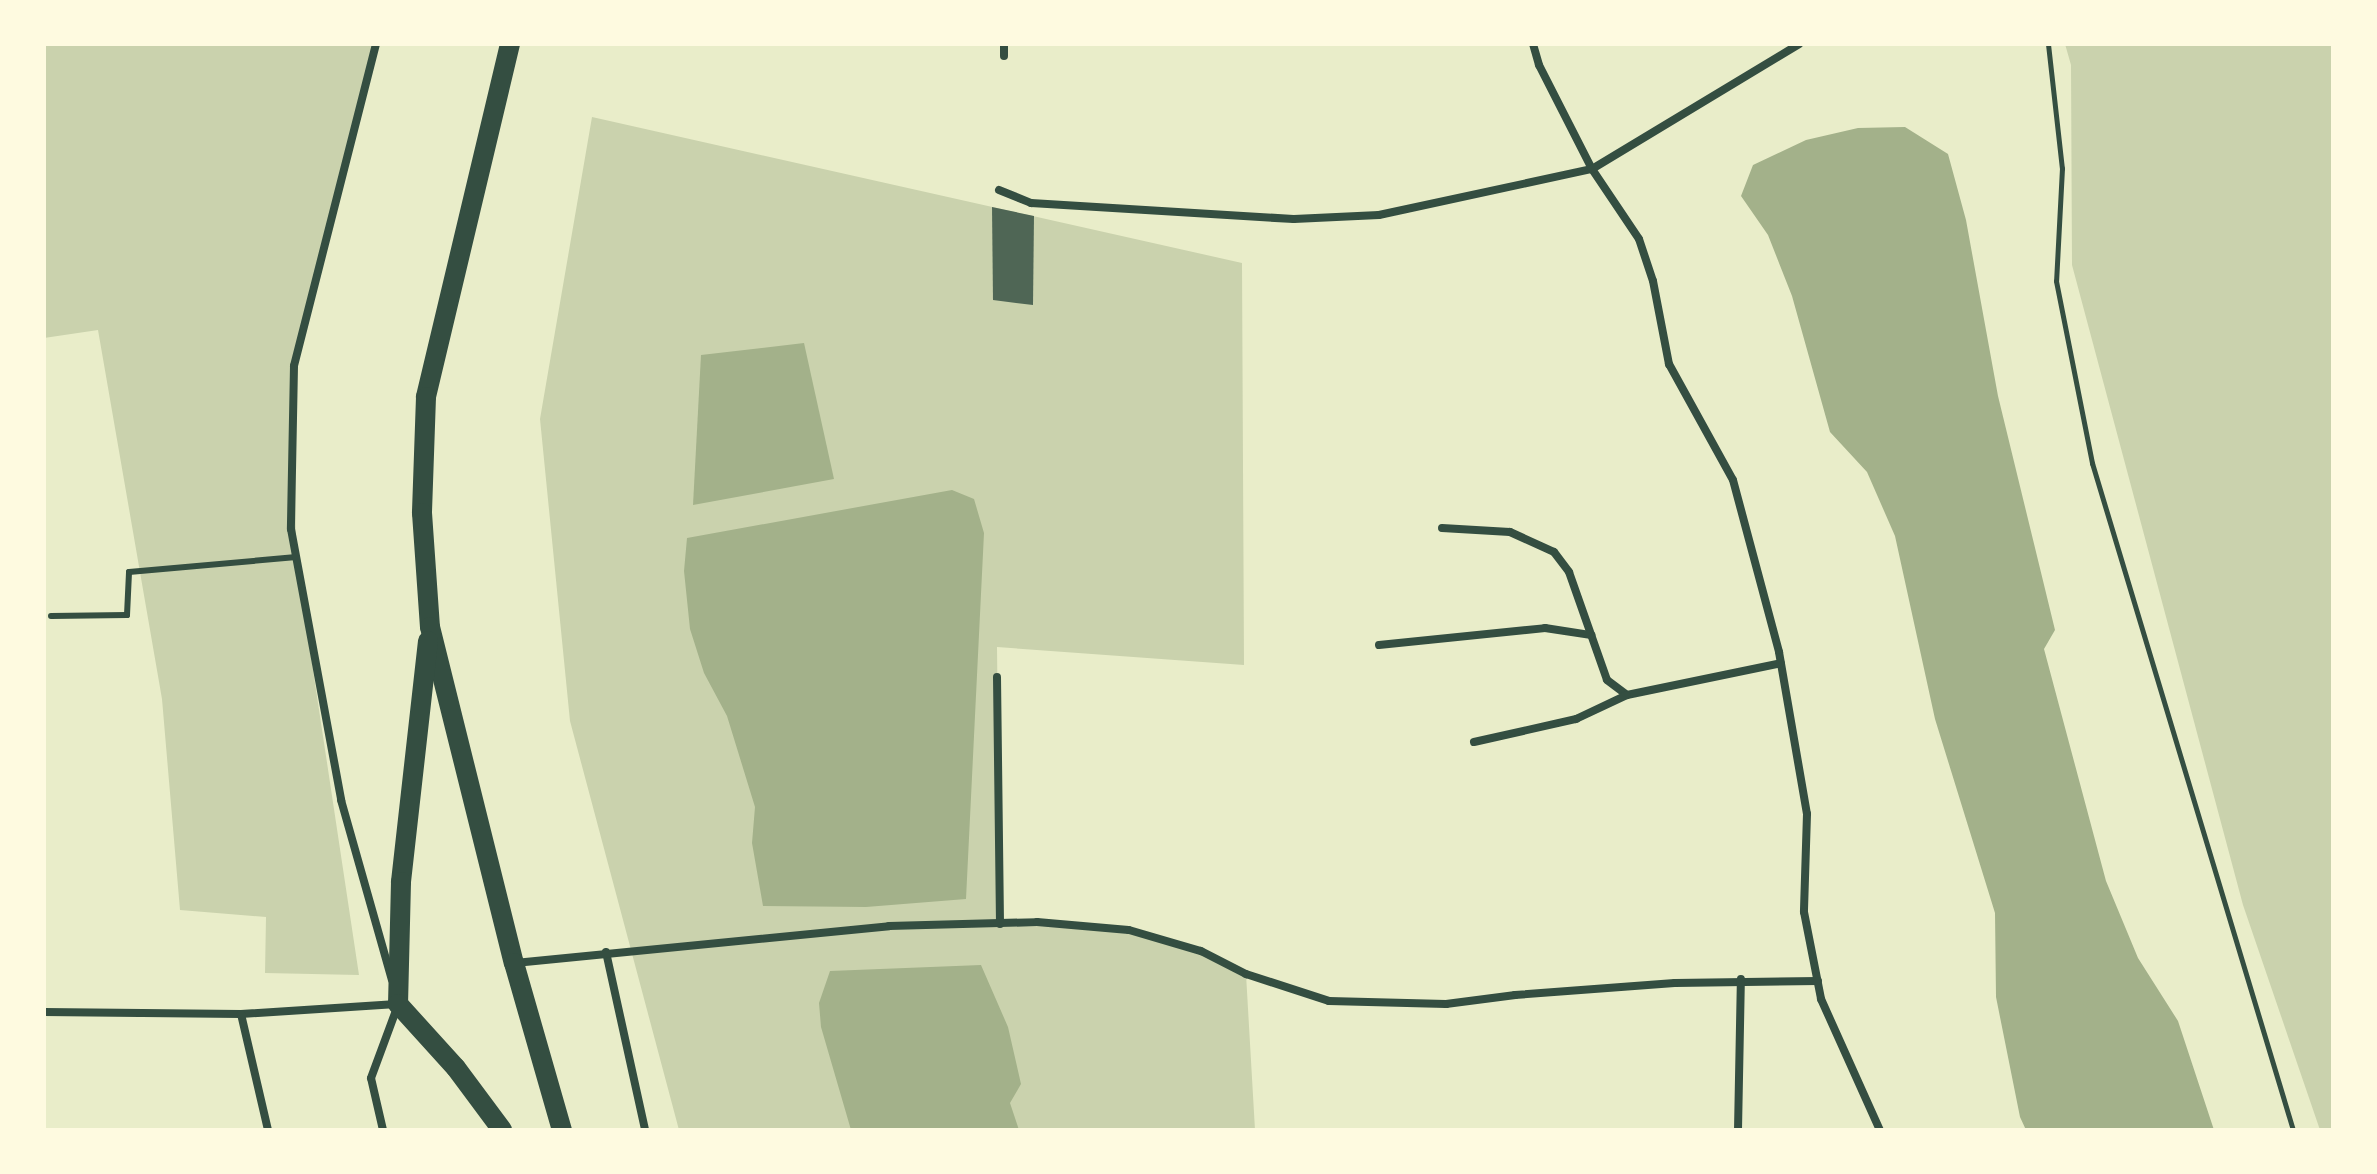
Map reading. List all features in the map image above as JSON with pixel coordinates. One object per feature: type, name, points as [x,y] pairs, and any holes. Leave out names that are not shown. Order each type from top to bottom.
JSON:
[{"type":"main road","points":[[510,44],[426,397],[422,513],[430,627],[514,963],[562,1130]]},
{"type":"main road","points":[[430,627],[401,882],[398,1004],[456,1068],[502,1130]]},
{"type":"street","points":[[376,44],[294,366],[291,529],[341,800],[398,1004],[371,1078],[383,1130]]},
{"type":"street","points":[[1004,44],[1004,56]]},
{"type":"street","points":[[1533,44],[1539,65],[1592,169],[1628,218],[1639,239],[1653,281],[1669,364],[1733,480],[1781,663],[1807,814],[1804,912],[1821,999],[1880,1130]]},
{"type":"street","points":[[999,190],[1031,203],[1337,219],[1379,215],[1592,169],[1799,44]]},
{"type":"street","points":[[1442,528],[1510,532],[1554,552],[1569,572],[1607,680],[1627,695]]},
{"type":"street","points":[[1379,645],[1545,628],[1591,635]]},
{"type":"street","points":[[1474,742],[1576,719],[1627,695],[1781,663]]},
{"type":"street","points":[[997,677],[1000,924]]},
{"type":"street","points":[[514,963],[889,926],[1037,922],[1129,930],[1201,951],[1246,974],[1329,1001],[1446,1004],[1515,995],[1741,979],[1783,983],[1818,981]]},
{"type":"street","points":[[606,952],[645,1130]]},
{"type":"street","points":[[1738,1130],[1741,979]]},
{"type":"street","points":[[44,1012],[241,1014],[398,1004]]},
{"type":"street","points":[[241,1014],[268,1130]]},
{"type":"lane","points":[[51,616],[127,615],[129,572],[296,557]]},
{"type":"path","points":[[2048,44],[2062,168],[2056,281],[2092,463],[2293,1130]]},
{"type":"shaded area","points":[[44,44],[376,44],[294,366],[296,557],[359,975],[265,973],[266,917],[180,910],[162,699],[98,330],[44,338]]},
{"type":"shaded area","points":[[2065,44],[2333,44],[2333,1130],[2320,1130],[2243,905],[2072,265],[2071,65]]},
{"type":"shaded area","points":[[592,117],[1242,263],[1244,665],[997,647],[1000,923],[1129,930],[1201,951],[1246,974],[1255,1130],[679,1130],[570,721],[540,419]]},
{"type":"shaded area","points":[[1905,127],[1948,154],[1966,220],[1998,396],[2055,630],[2044,649],[2106,881],[2138,958],[2178,1021],[2214,1130],[2026,1130],[2020,1117],[1996,997],[1995,913],[1935,719],[1895,536],[1867,472],[1830,432],[1792,296],[1768,235],[1741,196],[1753,165],[1806,140],[1858,128]]},
{"type":"shaded area","points":[[804,343],[834,479],[693,505],[701,355]]},
{"type":"shaded area","points":[[952,490],[974,499],[984,533],[966,899],[866,907],[763,906],[752,843],[755,807],[727,716],[704,673],[690,629],[684,571],[687,538]]},
{"type":"shaded area","points":[[981,965],[1008,1027],[1021,1084],[1010,1103],[1019,1130],[851,1130],[821,1027],[819,1003],[830,971]]},
{"type":"building","points":[[992,207],[1034,216],[1033,305],[993,300]]}]
